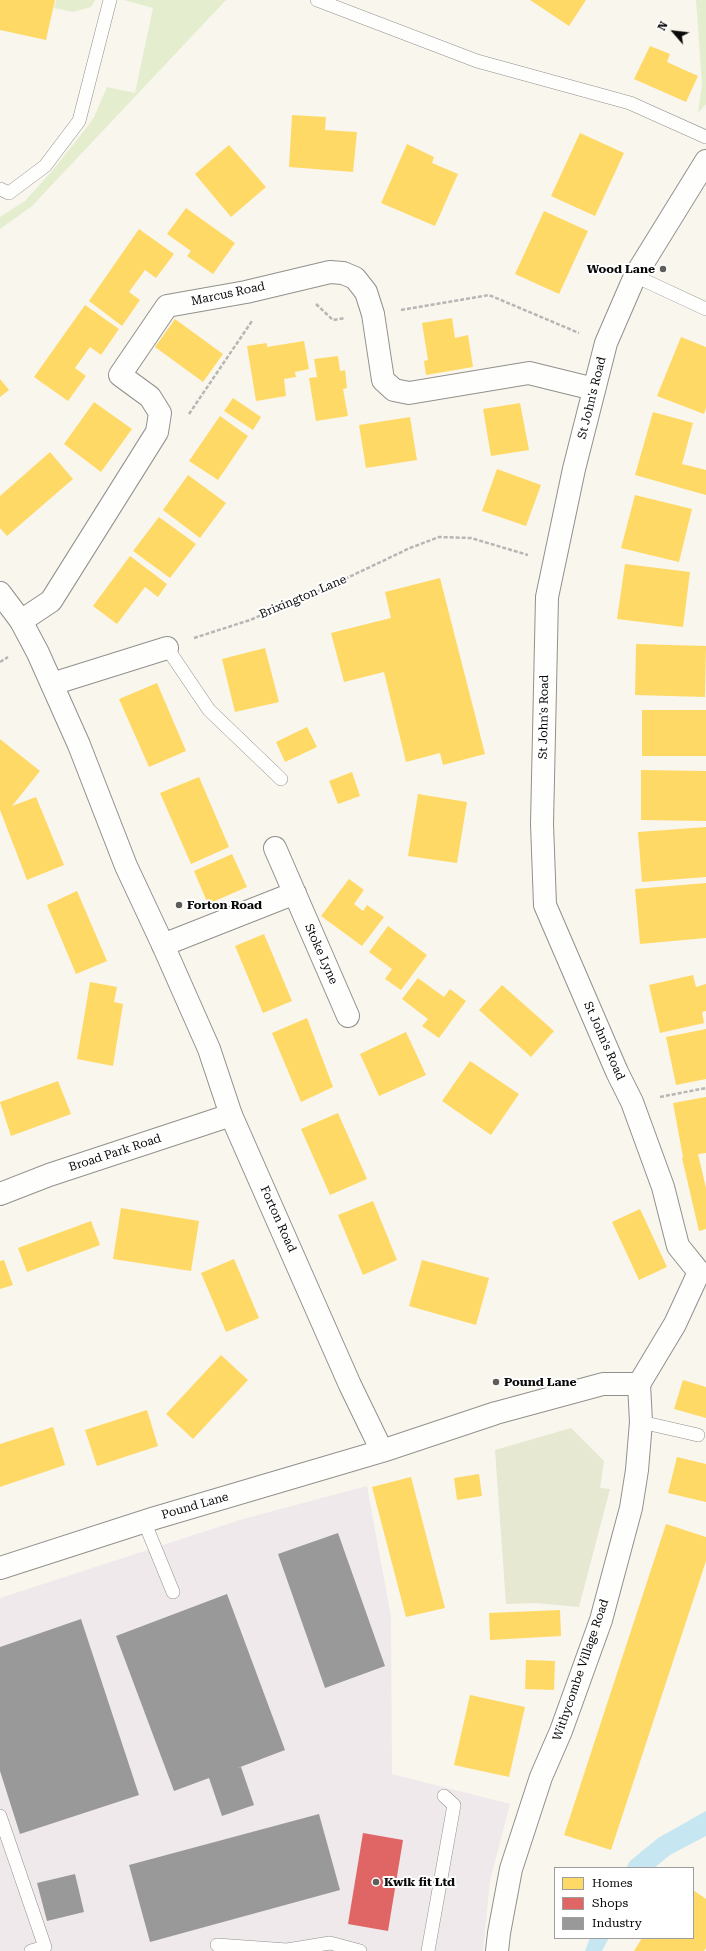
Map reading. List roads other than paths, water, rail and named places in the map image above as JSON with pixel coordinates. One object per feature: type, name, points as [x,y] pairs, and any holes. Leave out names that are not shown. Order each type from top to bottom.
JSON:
[{"type":"street","name":"St John's Road","points":[[703,1271],[678,1246],[663,1187],[632,1102],[617,1072],[545,906],[542,824],[547,597],[552,566],[594,389],[606,343],[635,276],[706,161]]},
{"type":"street","name":"Marcus Road","points":[[21,621],[51,601],[157,432],[160,414],[150,397],[120,375],[167,306],[246,292],[330,272],[343,273],[355,278],[366,292],[374,314],[383,380],[394,390],[409,393],[529,373],[594,389]]},
{"type":"street","name":"Forton Road","points":[[0,593],[21,621],[52,684],[79,745],[126,866],[209,1049],[231,1115],[350,1385],[382,1452]]},
{"type":"street","points":[[52,684],[167,648]]},
{"type":"street","name":"Stoke Lyne","points":[[275,848],[348,1016]]},
{"type":"street","points":[[163,945],[295,893]]},
{"type":"street","name":"Broad Park Road","points":[[0,1194],[49,1175],[231,1115]]},
{"type":"street","points":[[640,1384],[675,1324],[703,1271]]},
{"type":"street","name":"Pound Lane","points":[[0,1568],[144,1521],[382,1452],[496,1413],[603,1384],[640,1384]]},
{"type":"street","name":"Withycombe Village Road","points":[[497,1951],[511,1868],[541,1777],[561,1731],[601,1620],[631,1508],[637,1470],[641,1422],[640,1384]]},
{"type":"lane","points":[[0,189],[9,193],[44,166],[79,121],[110,0]]},
{"type":"lane","points":[[317,0],[477,61],[630,103],[706,137]]},
{"type":"lane","points":[[635,276],[706,309]]},
{"type":"lane","points":[[167,648],[210,710],[281,779]]},
{"type":"lane","points":[[641,1422],[698,1435]]},
{"type":"lane","points":[[144,1521],[172,1592]]},
{"type":"lane","points":[[428,1951],[454,1805],[444,1796]]},
{"type":"lane","points":[[0,1816],[45,1947],[31,1951]]},
{"type":"lane","points":[[216,1945],[287,1950],[330,1943],[360,1951]]},
{"type":"water","points":[[706,1811],[706,1836],[670,1855],[655,1867],[627,1867],[630,1861],[658,1838]]},
{"type":"water","points":[[590,1939],[608,1939],[602,1951],[585,1951]]},
{"type":"place","name":"Wood Lane","points":[[663,269]]},
{"type":"place","name":"Forton Road","points":[[179,905]]},
{"type":"place","name":"Pound Lane","points":[[496,1382]]},
{"type":"place","name":"Kwik fit Ltd","points":[[376,1882]]}]
